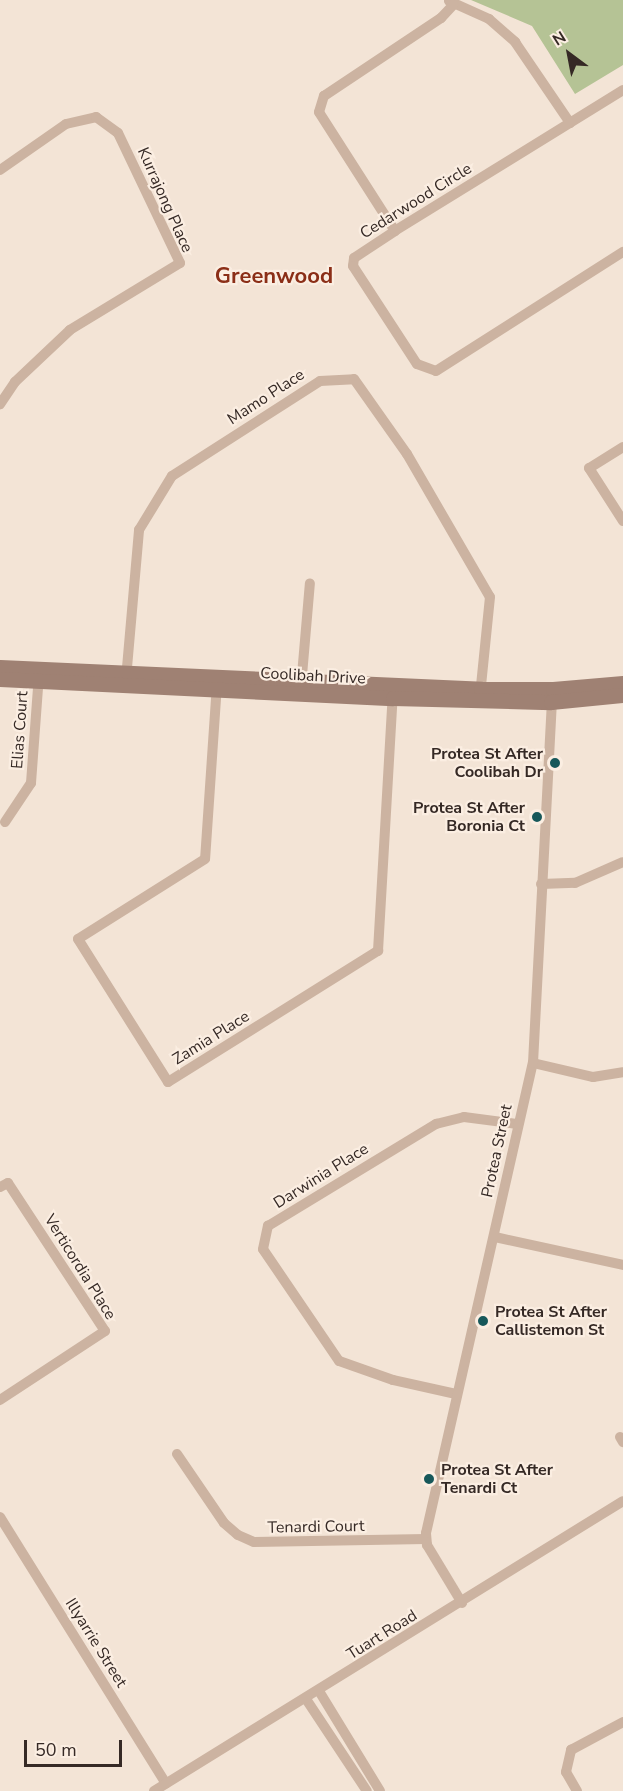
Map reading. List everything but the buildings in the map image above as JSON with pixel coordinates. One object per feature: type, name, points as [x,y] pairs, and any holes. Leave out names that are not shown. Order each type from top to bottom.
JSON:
[{"type":"main road","name":"Coolibah Drive","points":[[0,667],[38,675]]},
{"type":"main road","name":"Coolibah Drive","points":[[0,679],[38,675],[393,692],[623,694]]},
{"type":"main road","name":"Coolibah Drive","points":[[552,695],[623,683]]},
{"type":"street","points":[[395,231],[319,112],[324,96],[441,18],[451,2],[489,19],[515,42],[570,123]]},
{"type":"street","name":"Cedarwood Circle","points":[[623,90],[395,231],[354,258],[353,266],[417,364],[436,371],[623,252]]},
{"type":"street","name":"Kurrajong Place","points":[[0,170],[66,124],[96,117],[118,133],[180,263],[70,330],[15,382],[0,404]]},
{"type":"street","name":"Mamo Place","points":[[126,679],[139,530],[172,476],[320,381],[354,379],[407,454],[490,597],[480,694]]},
{"type":"street","points":[[623,447],[589,468],[623,521]]},
{"type":"street","points":[[301,688],[310,583]]},
{"type":"street","name":"Elias Court","points":[[5,822],[31,783],[38,675]]},
{"type":"street","name":"Zamia Place","points":[[217,683],[205,859],[78,939],[168,1082],[378,951],[393,692]]},
{"type":"street","name":"Protea Street","points":[[426,1539],[456,1394],[495,1237],[517,1124],[533,1064],[552,695]]},
{"type":"street","points":[[542,884],[575,883],[623,862]]},
{"type":"street","points":[[533,1064],[594,1077],[623,1072]]},
{"type":"street","name":"Darwinia Place","points":[[456,1394],[393,1380],[339,1361],[263,1249],[268,1226],[436,1124],[464,1116],[517,1124]]},
{"type":"street","name":"Verticordia Place","points":[[0,1187],[8,1183],[105,1331],[0,1400]]},
{"type":"street","points":[[495,1237],[623,1265]]},
{"type":"street","name":"Tenardi Court","points":[[177,1454],[225,1523],[237,1535],[254,1542],[426,1539]]},
{"type":"street","name":"Tuart Road","points":[[154,1791],[462,1603],[623,1501]]},
{"type":"street","name":"Illyarrie Street","points":[[0,1517],[166,1784]]},
{"type":"street","points":[[426,1539],[462,1603]]},
{"type":"street","points":[[319,1691],[380,1791]]},
{"type":"street","points":[[306,1699],[367,1791]]},
{"type":"street","points":[[577,1791],[566,1772],[571,1750],[623,1722]]},
{"type":"green space","points":[[471,0],[623,0],[623,65],[575,94],[532,26]]},
{"type":"place","name":"Protea St After Coolibah Dr","points":[[555,763]]},
{"type":"place","name":"Protea St After Boronia Ct","points":[[537,817]]},
{"type":"place","name":"Protea St After Callistemon St","points":[[483,1321]]},
{"type":"place","name":"Protea St After Tenardi Ct","points":[[429,1479]]},
{"type":"district","name":"Greenwood","points":[[274,277]]}]
